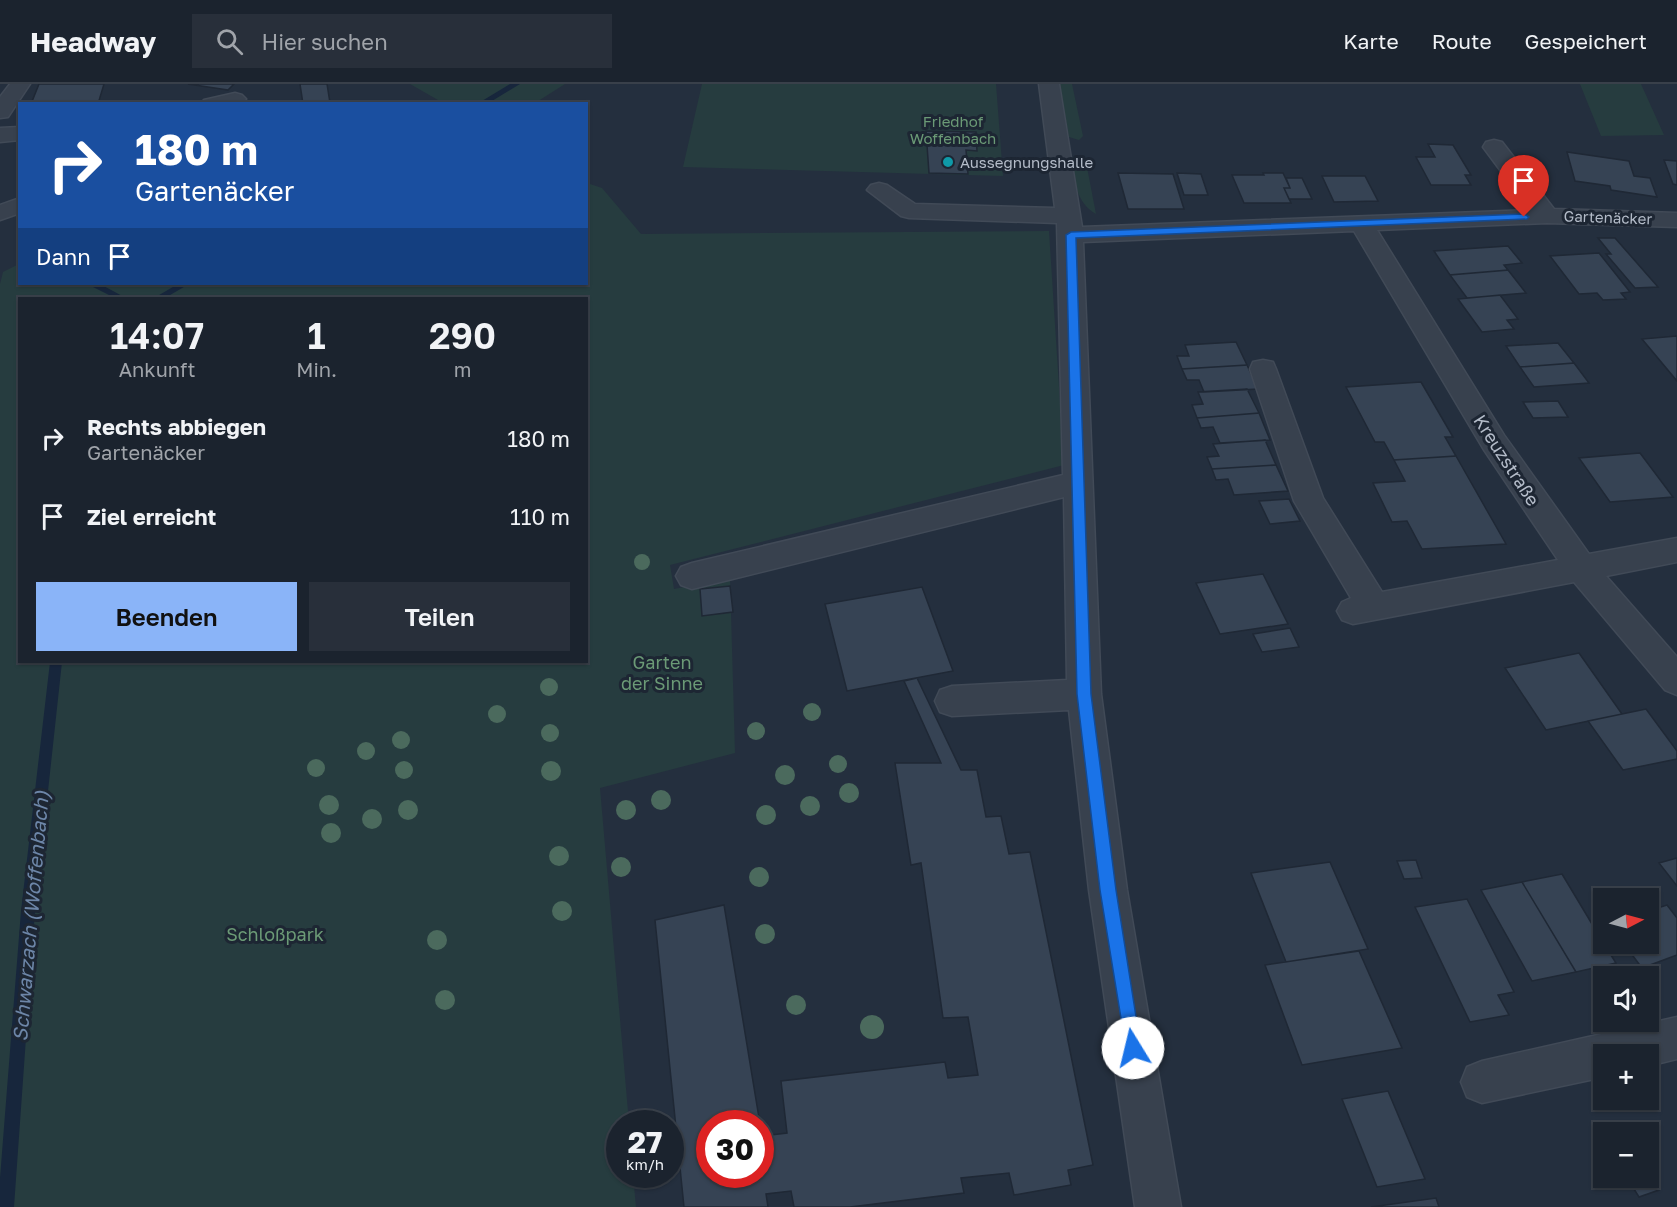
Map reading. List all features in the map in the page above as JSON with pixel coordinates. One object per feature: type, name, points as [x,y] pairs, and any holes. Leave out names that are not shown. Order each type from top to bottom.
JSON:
[{"type":"street","points":[[0,112],[20,84]]},
{"type":"street","points":[[1049,84],[1070,225],[1080,483],[1084,694],[1108,890],[1158,1207]]},
{"type":"street","points":[[221,102],[235,99]]},
{"type":"street","points":[[0,135],[18,133]]},
{"type":"street","points":[[1494,147],[1547,216]]},
{"type":"street","name":"Gartenäcker","points":[[879,190],[909,211],[1070,225],[1361,223],[1547,216],[1677,220]]},
{"type":"street","points":[[0,213],[18,205]]},
{"type":"street","name":"Kreuzstraße","points":[[1361,223],[1499,451],[1582,568],[1677,680]]},
{"type":"street","points":[[1263,369],[1309,501],[1363,609],[1677,550]]},
{"type":"street","points":[[692,576],[1080,483]]},
{"type":"street","points":[[952,702],[1084,694]]},
{"type":"street","points":[[1652,1044],[1677,1038]]},
{"type":"street","points":[[1482,1083],[1593,1058]]},
{"type":"green space","points":[[410,84],[565,84],[537,102],[442,102]]},
{"type":"green space","name":"Friedhof Woffenbach","points":[[702,84],[996,84],[1003,176],[683,167]]},
{"type":"green space","points":[[1059,84],[1072,84],[1083,136],[1079,140],[1069,137]]},
{"type":"green space","points":[[1580,84],[1641,84],[1664,135],[1601,136]]},
{"type":"green space","points":[[1071,157],[1085,157],[1096,214],[1080,197]]},
{"type":"green space","name":"Schloßpark","points":[[588,183],[602,188],[641,234],[1049,231],[1064,465],[670,565],[674,589],[730,578],[735,753],[600,788],[628,1110],[606,1110],[606,1188],[634,1188],[636,1207],[0,1207],[0,284],[3,272],[18,264],[18,285],[588,285]]},
{"type":"building","points":[[39,84],[104,84],[99,102],[32,102]]},
{"type":"building","points":[[188,84],[234,84],[228,90]]},
{"type":"building","points":[[300,84],[327,84],[330,102],[303,102]]},
{"type":"building","name":"Aussegnungshalle","points":[[926,131],[976,132],[977,151],[966,150],[968,174],[929,173]]},
{"type":"building","points":[[1428,144],[1453,145],[1471,175],[1465,175],[1471,185],[1431,185],[1416,157],[1435,157]]},
{"type":"building","points":[[1567,152],[1629,161],[1634,176],[1650,178],[1657,197],[1611,190],[1610,186],[1575,181]]},
{"type":"building","points":[[1664,160],[1677,161],[1677,185],[1673,184]]},
{"type":"building","points":[[1118,173],[1173,174],[1184,209],[1128,209]]},
{"type":"building","points":[[1177,173],[1201,174],[1208,195],[1184,195]]},
{"type":"building","points":[[1263,173],[1283,173],[1290,188],[1284,188],[1291,203],[1244,203],[1232,175],[1264,175]]},
{"type":"building","points":[[1322,176],[1365,176],[1378,201],[1334,202]]},
{"type":"building","points":[[1286,178],[1302,178],[1312,199],[1289,199],[1284,188],[1290,188]]},
{"type":"building","points":[[1598,238],[1615,238],[1658,287],[1635,288],[1606,254],[1611,254]]},
{"type":"building","points":[[1508,246],[1522,263],[1504,265],[1508,270],[1450,275],[1434,251]]},
{"type":"building","points":[[1599,253],[1630,292],[1621,293],[1626,299],[1603,300],[1597,293],[1579,294],[1550,256]]},
{"type":"building","points":[[1508,270],[1526,293],[1467,298],[1450,275]]},
{"type":"building","points":[[1500,295],[1518,319],[1507,320],[1514,329],[1482,332],[1458,299]]},
{"type":"building","points":[[1677,336],[1677,381],[1642,339]]},
{"type":"building","points":[[1236,342],[1247,365],[1182,369],[1177,356],[1189,356],[1185,345]]},
{"type":"building","points":[[1558,343],[1574,363],[1520,367],[1506,346]]},
{"type":"building","points":[[1574,363],[1589,383],[1534,387],[1520,367]]},
{"type":"building","points":[[1247,365],[1258,389],[1204,392],[1199,380],[1187,380],[1182,369]]},
{"type":"building","points":[[1421,382],[1453,437],[1445,437],[1456,456],[1394,460],[1384,442],[1375,442],[1346,387]]},
{"type":"building","points":[[1247,389],[1259,413],[1197,418],[1192,405],[1203,404],[1198,392]]},
{"type":"building","points":[[1558,401],[1568,417],[1533,418],[1523,402]]},
{"type":"building","points":[[1259,413],[1270,440],[1220,443],[1213,427],[1201,428],[1197,418]]},
{"type":"building","points":[[1265,440],[1276,465],[1212,469],[1207,457],[1219,456],[1213,444]]},
{"type":"building","points":[[1640,453],[1673,497],[1610,502],[1579,458]]},
{"type":"building","points":[[1456,456],[1506,544],[1422,549],[1407,521],[1392,522],[1373,483],[1405,481],[1394,460]]},
{"type":"building","points":[[1276,465],[1288,491],[1234,495],[1228,479],[1216,480],[1212,469]]},
{"type":"building","points":[[1289,499],[1300,521],[1270,524],[1259,501]]},
{"type":"building","points":[[1263,574],[1288,624],[1220,634],[1196,583]]},
{"type":"building","points":[[730,586],[733,612],[702,616],[700,589]]},
{"type":"building","points":[[922,587],[953,671],[847,691],[825,604]]},
{"type":"building","points":[[1290,628],[1299,647],[1262,652],[1253,634]]},
{"type":"building","points":[[1579,653],[1622,714],[1546,730],[1505,668]]},
{"type":"building","points":[[917,678],[961,770],[977,770],[986,817],[1001,816],[1009,854],[1030,852],[1093,1165],[1068,1170],[1071,1185],[1014,1195],[1009,1173],[961,1178],[964,1193],[850,1207],[794,1207],[791,1191],[766,1194],[768,1207],[684,1207],[682,1188],[684,1188],[684,1110],[674,1110],[655,920],[724,905],[758,1110],[696,1110],[696,1188],[774,1188],[774,1135],[787,1133],[781,1081],[945,1062],[948,1078],[978,1075],[968,1017],[943,1018],[921,863],[911,865],[895,763],[941,763],[904,681]]},
{"type":"building","points":[[1646,709],[1677,751],[1677,759],[1623,770],[1588,721]]},
{"type":"building","points":[[1677,858],[1677,886],[1659,863]]},
{"type":"building","points":[[1416,860],[1422,878],[1404,879],[1397,861]]},
{"type":"building","points":[[1330,862],[1368,949],[1286,962],[1251,873]]},
{"type":"building","points":[[1562,874],[1593,925],[1593,954],[1611,954],[1616,963],[1593,966],[1593,968],[1576,972],[1522,882]]},
{"type":"building","points":[[1522,882],[1576,972],[1532,981],[1481,890]]},
{"type":"building","points":[[1467,899],[1514,992],[1498,995],[1509,1015],[1470,1022],[1415,907]]},
{"type":"building","points":[[1667,905],[1677,918],[1677,955],[1647,966],[1640,966],[1632,954],[1659,954],[1659,908]]},
{"type":"building","points":[[1359,951],[1402,1048],[1302,1065],[1265,965]]},
{"type":"building","points":[[1388,1091],[1425,1179],[1377,1187],[1342,1099]]},
{"type":"building","points":[[1633,1188],[1658,1188],[1659,1190],[1639,1197]]},
{"type":"building","points":[[1436,1198],[1439,1207],[1371,1207]]},
{"type":"waterway","points":[[484,102],[516,84]]},
{"type":"waterway","points":[[96,285],[119,297]]},
{"type":"waterway","points":[[161,297],[182,285]]},
{"type":"waterway","name":"Schwarzach (Woffenbach)","points":[[6,1207],[28,911],[56,663]]},
{"type":"place","name":"Aussegnungshalle","points":[[948,162]]},
{"type":"route","points":[[1133,1048],[1108,890],[1084,694],[1080,483],[1071,235],[1524,217]]},
{"type":"park label","name":"Garten der Sinne","points":[[662,672]]}]
